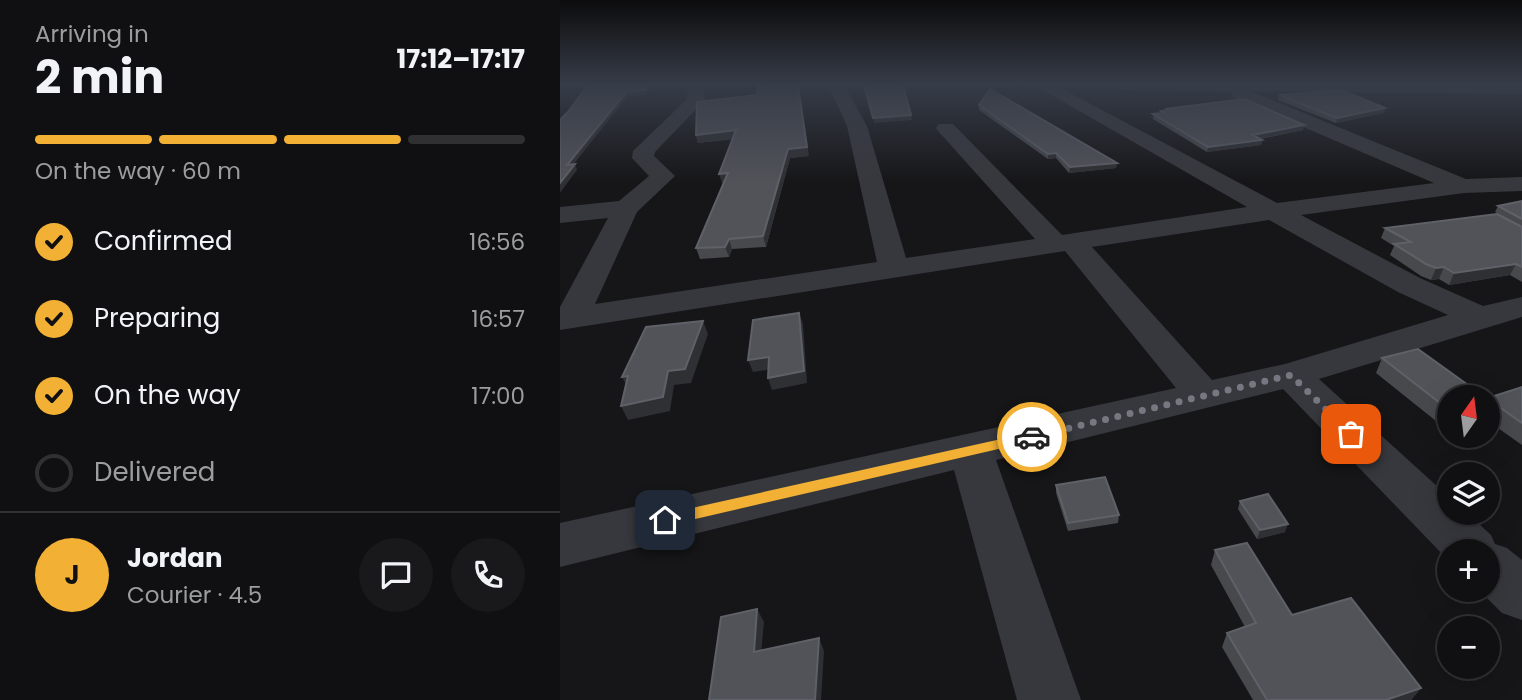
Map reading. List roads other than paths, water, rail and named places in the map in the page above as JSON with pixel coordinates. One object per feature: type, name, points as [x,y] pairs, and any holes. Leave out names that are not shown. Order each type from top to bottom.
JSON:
[{"type":"street","points":[[565,319],[626,208],[663,176],[643,158],[644,151],[678,118]]},
{"type":"street","points":[[852,118],[894,269]]},
{"type":"street","points":[[1102,118],[1409,285],[1509,312]]},
{"type":"street","points":[[1299,118],[1464,186]]},
{"type":"street","points":[[946,128],[1064,243],[1204,396]]},
{"type":"street","points":[[565,319],[1274,211],[1464,186],[1522,184]]},
{"type":"street","points":[[560,215],[626,208]]},
{"type":"street","points":[[560,545],[1291,375],[1509,312]]},
{"type":"street","points":[[1291,375],[1461,539]]},
{"type":"street","points":[[971,451],[1049,700]]},
{"type":"street","points":[[1500,575],[1522,595]]}]
